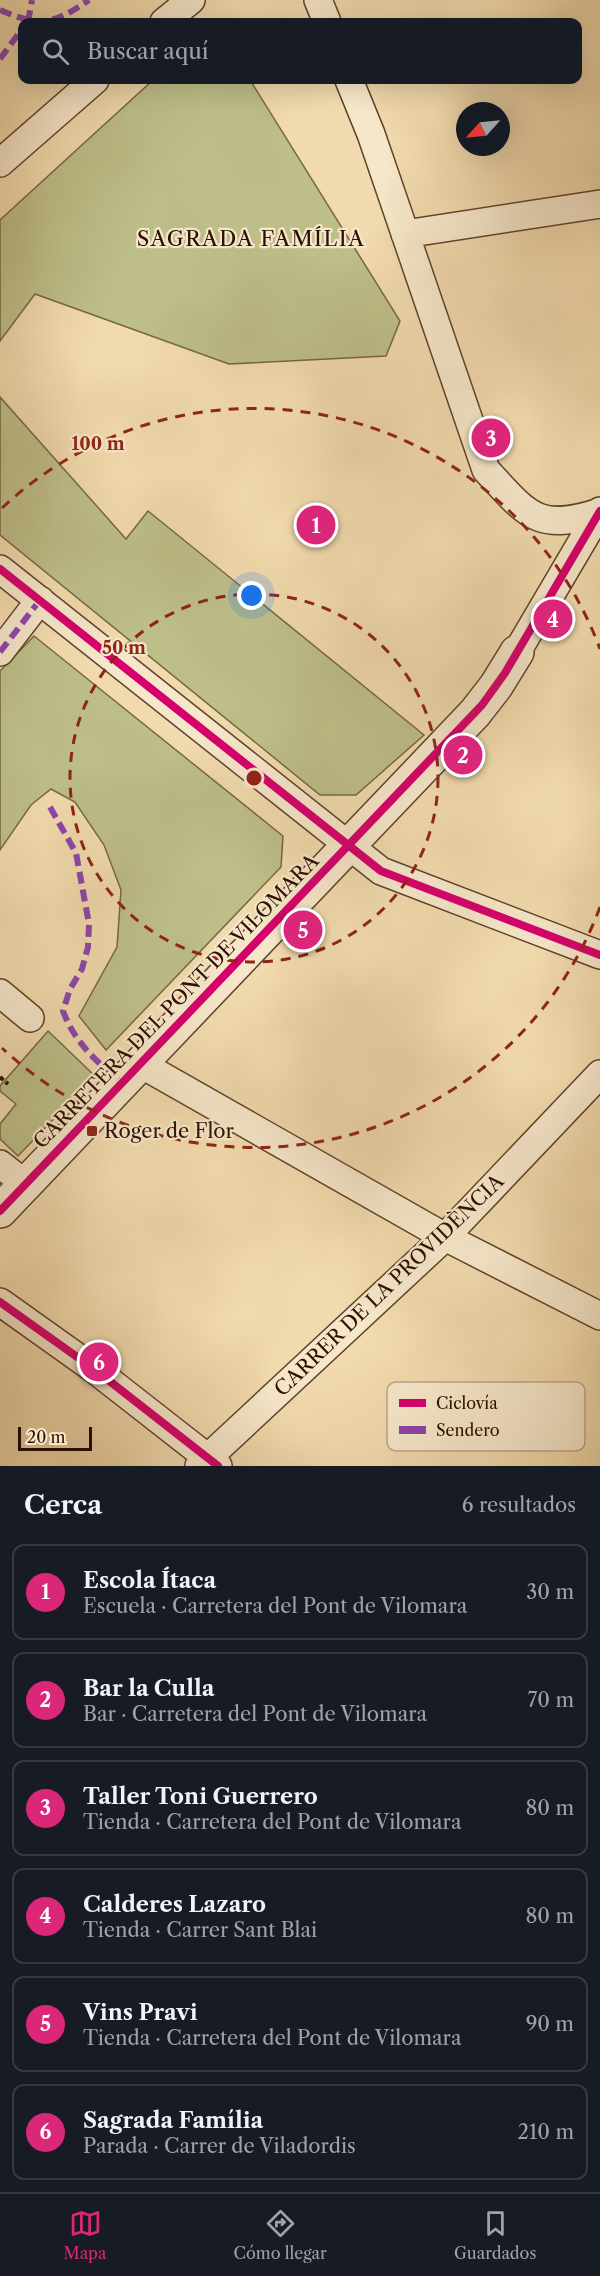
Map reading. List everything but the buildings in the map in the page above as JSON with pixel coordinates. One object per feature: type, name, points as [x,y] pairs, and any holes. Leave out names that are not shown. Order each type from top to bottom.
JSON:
[{"type":"street","points":[[169,18],[190,0]]},
{"type":"street","points":[[318,0],[325,18]]},
{"type":"street","points":[[0,163],[90,84]]},
{"type":"street","points":[[350,84],[486,470],[518,505],[548,522],[571,521],[600,511]]},
{"type":"street","points":[[405,234],[600,204]]},
{"type":"street","points":[[517,652],[600,511]]},
{"type":"street","points":[[0,569],[381,871],[600,955]]},
{"type":"street","points":[[0,652],[40,600]]},
{"type":"street","name":"CARRETERA DEL PONT DE VILOMARA","points":[[0,1211],[12,1174],[139,1063],[482,705],[517,652]]},
{"type":"street","points":[[0,993],[30,1018]]},
{"type":"street","points":[[139,1063],[445,1237],[600,1316]]},
{"type":"street","name":"CARRER DE LA PROVIDÈNCIA","points":[[207,1463],[445,1237],[600,1074]]},
{"type":"street","points":[[0,1302],[94,1369],[207,1463]]},
{"type":"path","points":[[0,1077],[8,1084]]},
{"type":"green space","points":[[149,84],[252,84],[400,321],[386,356],[229,364],[35,294],[0,341],[0,220]]},
{"type":"green space","points":[[0,397],[126,539],[148,511],[424,735],[356,795],[320,795],[0,535]]},
{"type":"green space","points":[[34,636],[283,836],[281,867],[106,1050],[79,1016],[117,947],[121,890],[104,845],[75,802],[51,789],[31,805],[0,850],[0,671]]},
{"type":"green space","points":[[48,1031],[95,1076],[18,1156],[0,1139],[0,1124],[16,1104],[0,1091],[0,1086]]},
{"type":"marked path","points":[[29,18],[32,0]]},
{"type":"marked path","points":[[58,18],[89,0]]},
{"type":"marked path","points":[[0,10],[23,18]]},
{"type":"marked path","points":[[0,59],[18,34]]},
{"type":"marked path","points":[[0,652],[40,600]]},
{"type":"marked path","points":[[50,807],[76,853],[89,924],[88,947],[82,969],[70,989],[63,1011],[80,1042],[121,1082]]},
{"type":"cycle path","points":[[0,1211],[482,705],[505,673],[600,511]]},
{"type":"cycle path","points":[[0,569],[381,871],[600,955]]},
{"type":"cycle path","points":[[0,1302],[94,1369],[218,1466]]},
{"type":"place","name":"Taller Toni Guerrero","points":[[491,438]]},
{"type":"place","name":"Escola Ítaca","points":[[316,525]]},
{"type":"place","name":"Calderes Lazaro","points":[[553,619]]},
{"type":"place","name":"Bar la Culla","points":[[463,755]]},
{"type":"place","name":"Vins Pravi","points":[[303,930]]},
{"type":"place","name":"Roger de Flor","points":[[92,1131]]},
{"type":"place","name":"Sagrada Família","points":[[99,1362]]},
{"type":"district","name":"SAGRADA FAMÍLIA","points":[[251,238]]}]
